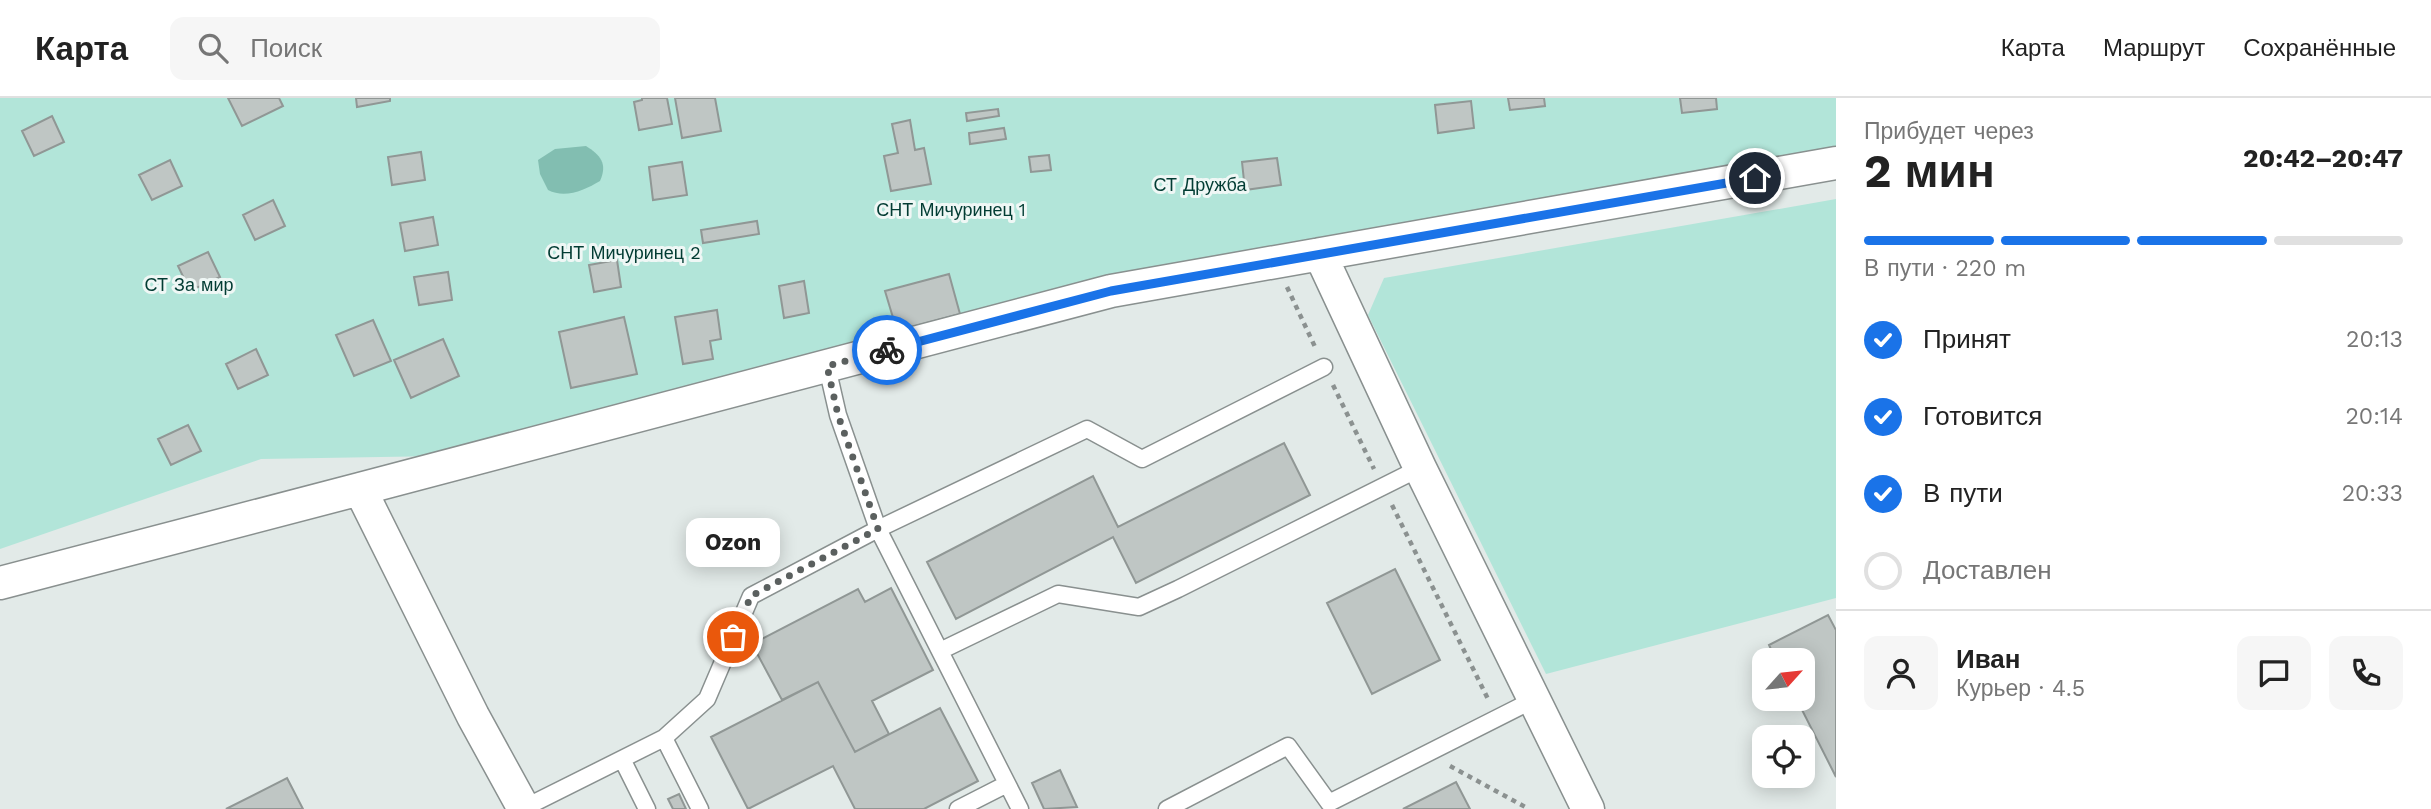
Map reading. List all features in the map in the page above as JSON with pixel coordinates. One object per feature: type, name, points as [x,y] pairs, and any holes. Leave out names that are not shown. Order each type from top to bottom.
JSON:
[{"type":"street","points":[[0,583],[1111,291],[1836,163]]},
{"type":"street","points":[[1320,254],[1420,468],[1588,809]]},
{"type":"street","points":[[360,489],[473,716],[524,809]]},
{"type":"lane","points":[[827,366],[838,415],[878,529],[1020,809]]},
{"type":"lane","points":[[524,809],[664,738],[707,699],[751,596],[878,529],[1087,429],[1142,459],[1324,367]]},
{"type":"lane","points":[[940,651],[1058,594],[1139,607],[1420,468]]},
{"type":"lane","points":[[1167,809],[1288,746],[1329,803],[1533,699]]},
{"type":"lane","points":[[664,738],[700,809]]},
{"type":"lane","points":[[622,759],[647,809]]},
{"type":"lane","points":[[958,809],[1007,784]]},
{"type":"path","points":[[1427,754],[1529,809]]},
{"type":"green space","points":[[0,98],[1836,98],[1836,159],[1130,285],[501,455],[261,459],[0,549]]},
{"type":"green space","points":[[1836,199],[1836,598],[1546,674],[1368,315],[1384,278]]},
{"type":"shaded area","points":[[586,146],[603,164],[600,181],[568,193],[548,190],[540,174],[538,160],[555,149]]},
{"type":"building","points":[[228,98],[279,98],[283,106],[242,126]]},
{"type":"building","points":[[356,98],[390,98],[390,101],[357,107]]},
{"type":"building","points":[[642,98],[667,98],[672,124],[639,130],[634,102]]},
{"type":"building","points":[[675,98],[715,98],[721,131],[682,138]]},
{"type":"building","points":[[1508,98],[1544,98],[1545,106],[1510,110]]},
{"type":"building","points":[[1680,98],[1716,98],[1717,109],[1682,113]]},
{"type":"building","points":[[1471,101],[1474,128],[1438,133],[1435,105]]},
{"type":"building","points":[[998,109],[999,116],[967,121],[966,113]]},
{"type":"building","points":[[52,116],[64,142],[34,156],[22,131]]},
{"type":"building","points":[[910,120],[915,150],[924,148],[931,184],[891,191],[884,156],[898,153],[892,124]]},
{"type":"building","points":[[1004,128],[1006,139],[970,144],[969,133]]},
{"type":"building","points":[[421,152],[425,180],[392,185],[388,157]]},
{"type":"building","points":[[1049,155],[1051,170],[1031,172],[1029,157]]},
{"type":"building","points":[[1277,158],[1281,185],[1245,190],[1242,162]]},
{"type":"building","points":[[170,160],[182,186],[152,200],[139,175]]},
{"type":"building","points":[[682,162],[687,195],[653,200],[649,167]]},
{"type":"building","points":[[273,200],[285,226],[255,240],[243,215]]},
{"type":"building","points":[[433,217],[438,245],[405,251],[400,223]]},
{"type":"building","points":[[757,221],[759,234],[703,243],[701,230]]},
{"type":"building","points":[[208,252],[220,277],[190,291],[178,266]]},
{"type":"building","points":[[617,260],[621,287],[594,292],[589,265]]},
{"type":"building","points":[[448,272],[452,300],[419,305],[414,277]]},
{"type":"building","points":[[949,274],[960,314],[897,331],[885,291]]},
{"type":"building","points":[[804,281],[809,313],[784,318],[779,286]]},
{"type":"building","points":[[717,310],[721,339],[710,341],[713,359],[683,364],[675,317]]},
{"type":"building","points":[[624,317],[637,374],[571,388],[559,332]]},
{"type":"building","points":[[373,320],[391,361],[354,376],[336,335]]},
{"type":"building","points":[[443,339],[459,376],[411,398],[394,360]]},
{"type":"building","points":[[256,349],[268,375],[238,389],[226,364]]},
{"type":"building","points":[[188,425],[201,451],[171,465],[158,439]]},
{"type":"building","points":[[1284,443],[1310,495],[1136,583],[1113,537],[956,619],[927,562],[1093,476],[1118,527]]},
{"type":"building","points":[[1395,569],[1440,660],[1372,694],[1327,603]]},
{"type":"building","points":[[891,588],[933,670],[872,701],[889,734],[855,752],[818,682],[782,700],[752,644],[858,589],[865,602]]},
{"type":"building","points":[[1828,615],[1836,630],[1836,777],[1815,736],[1815,725],[1810,725],[1803,711],[1815,711],[1815,648],[1770,648],[1769,645]]},
{"type":"building","points":[[818,682],[855,752],[940,708],[978,781],[924,809],[855,809],[833,766],[748,809],[711,737]]},
{"type":"building","points":[[1060,770],[1077,807],[1044,809],[1032,783]]},
{"type":"building","points":[[287,778],[303,809],[226,809]]},
{"type":"building","points":[[1456,782],[1470,809],[1403,809]]},
{"type":"building","points":[[679,794],[686,809],[673,809],[668,799]]},
{"type":"way so far","points":[[733,637],[751,596],[878,529],[838,415],[827,366],[887,350]]},
{"type":"place","name":"Ozon","points":[[733,637]]},
{"type":"route","points":[[887,350],[1111,291],[1755,178]]},
{"type":"park label","name":"СТ Дружба","points":[[1200,185]]},
{"type":"park label","name":"СНТ Мичуринец 1","points":[[951,210]]},
{"type":"park label","name":"СНТ Мичуринец 2","points":[[624,253]]},
{"type":"park label","name":"СТ За мир","points":[[189,285]]}]
